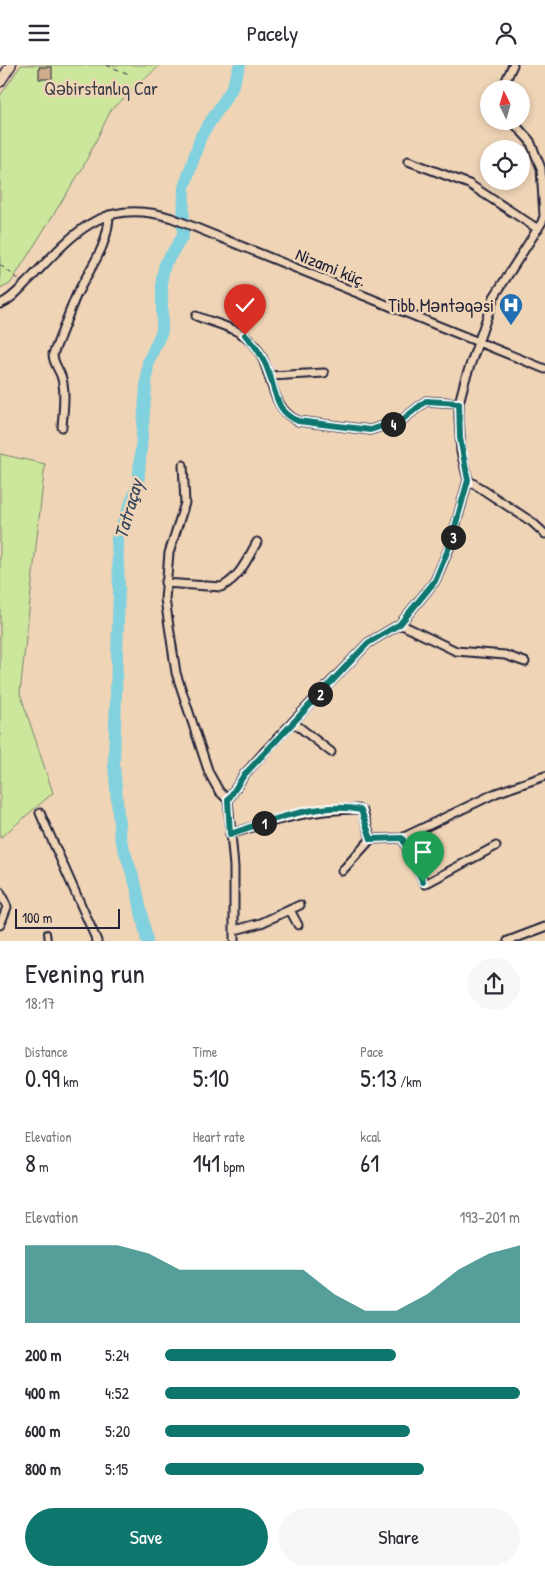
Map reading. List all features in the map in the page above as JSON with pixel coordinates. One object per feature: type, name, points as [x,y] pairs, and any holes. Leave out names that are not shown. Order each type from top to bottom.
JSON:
[{"type":"street","points":[[0,82],[11,65]]},
{"type":"street","points":[[506,80],[514,65]]},
{"type":"street","points":[[234,941],[234,867],[228,800],[254,762],[294,723],[368,643],[400,624],[435,581],[450,545],[468,480],[460,438],[459,403],[494,297],[538,229],[544,216],[541,169],[530,141],[520,130]]},
{"type":"street","points":[[408,161],[469,184],[538,229]]},
{"type":"street","name":"Nizami küç.","points":[[0,304],[12,297],[79,231],[93,221],[109,215],[140,211],[172,218],[545,369]]},
{"type":"street","points":[[62,427],[64,389],[62,378],[53,361],[53,354],[76,298],[109,233],[109,215]]},
{"type":"street","points":[[196,315],[245,335],[261,355],[270,376],[276,399],[284,412],[291,418],[357,430],[370,430],[402,420],[426,401],[459,403]]},
{"type":"street","points":[[270,376],[324,373]]},
{"type":"street","points":[[183,465],[185,503],[169,553],[165,599],[176,673],[208,773],[219,791],[228,800]]},
{"type":"street","points":[[468,480],[496,496],[545,534]]},
{"type":"street","points":[[165,583],[221,587],[229,584],[243,567],[257,541]]},
{"type":"street","points":[[400,624],[456,651],[505,655],[525,662]]},
{"type":"street","points":[[294,723],[331,752]]},
{"type":"street","points":[[342,871],[371,839],[402,838],[496,793],[545,776]]},
{"type":"street","points":[[230,834],[310,811],[358,809],[363,812],[371,839]]},
{"type":"street","points":[[40,813],[97,941]]},
{"type":"street","points":[[402,838],[426,884],[496,845]]},
{"type":"street","points":[[0,892],[7,907],[0,925]]},
{"type":"street","points":[[235,930],[261,923],[300,905]]},
{"type":"street","points":[[290,910],[298,925]]},
{"type":"street","points":[[508,941],[545,927]]},
{"type":"lane","points":[[47,933],[48,941]]},
{"type":"path","points":[[106,65],[129,74]]},
{"type":"path","points":[[0,265],[25,283]]},
{"type":"green space","name":"Qəbirstanlıq Car","points":[[21,65],[160,65],[111,110],[82,169],[10,284],[0,289],[0,96]]},
{"type":"green space","points":[[0,454],[45,464],[20,693],[53,793],[0,838]]},
{"type":"building","points":[[39,67],[52,67],[52,79],[39,79]]},
{"type":"waterway","name":"Tatraçay","points":[[147,941],[136,886],[120,837],[114,764],[119,586],[117,538],[138,485],[148,362],[162,331],[162,277],[165,264],[183,236],[184,188],[201,136],[231,90],[240,65]]},
{"type":"place","name":"Tibb Məntəqəsi","points":[[511,326]]},
{"type":"route","points":[[245,335],[261,355],[280,406],[291,418],[298,421],[337,425],[357,430],[370,430],[402,420],[426,401],[459,403],[460,438],[468,480],[450,545],[435,581],[400,624],[368,643],[294,723],[254,762],[231,793],[227,807],[230,834],[310,811],[328,809],[361,810],[371,839],[402,838],[423,882]]}]
